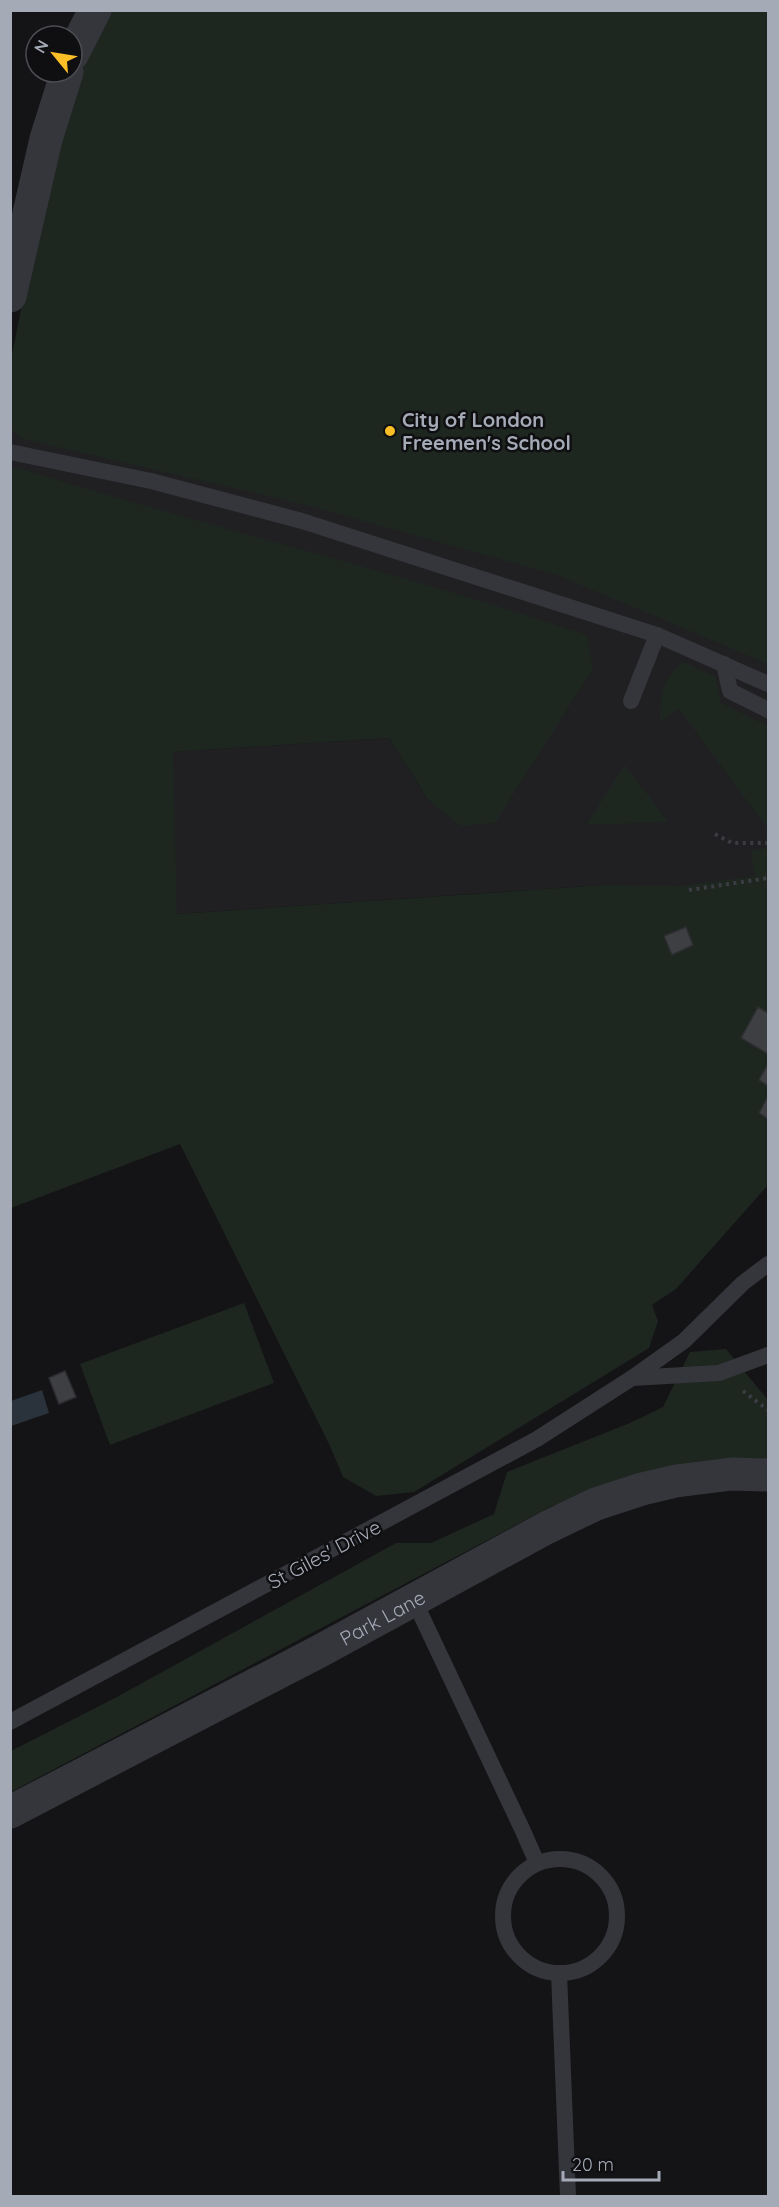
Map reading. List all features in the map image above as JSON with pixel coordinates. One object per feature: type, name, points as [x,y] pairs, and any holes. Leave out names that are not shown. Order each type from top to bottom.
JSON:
[{"type":"street","points":[[84,32],[95,10]]},
{"type":"street","points":[[10,296],[46,139],[63,84]]},
{"type":"street","name":"Park Lane","points":[[10,1812],[318,1652],[413,1598],[546,1528],[597,1504],[642,1489],[676,1481],[732,1474],[768,1475]]},
{"type":"lane","points":[[10,452],[151,480],[302,521],[657,635],[768,684]]},
{"type":"lane","points":[[631,701],[657,635]]},
{"type":"lane","points":[[724,664],[729,690],[768,710]]},
{"type":"lane","name":"St Giles' Drive","points":[[10,1722],[537,1439],[633,1378],[684,1341],[743,1283],[768,1264]]},
{"type":"lane","name":"St Giles' Drive","points":[[633,1378],[719,1373],[768,1355]]},
{"type":"lane","points":[[413,1598],[537,1863]]},
{"type":"lane","points":[[561,1858],[586,1864],[605,1881],[616,1904],[616,1929],[604,1952],[584,1968],[560,1973],[534,1968],[514,1952],[507,1940],[504,1928],[504,1902],[516,1879],[537,1863],[561,1858]]},
{"type":"lane","points":[[560,1973],[568,2196]]},
{"type":"path","points":[[715,834],[732,843],[768,843]]},
{"type":"path","points":[[689,890],[768,878]]},
{"type":"shaded area","name":"City of London Freemen's School","points":[[111,11],[768,11],[768,664],[557,575],[306,505],[23,439],[11,429],[11,360],[32,253],[60,131],[77,84],[84,84],[84,66],[94,39]]},
{"type":"shaded area","name":"City of London Freemen's School","points":[[768,11],[768,890],[614,906],[604,885],[176,914],[172,752],[389,738],[428,800],[461,826],[593,669],[11,649],[11,360]]},
{"type":"shaded area","points":[[10,468],[19,468],[375,570],[587,635],[593,669],[495,823],[460,826],[428,800],[389,738],[173,752],[177,914],[604,885],[680,886],[755,876],[751,852],[765,848],[767,828],[679,709],[660,721],[660,704],[664,688],[671,674],[683,662],[715,676],[721,703],[768,726],[768,1185],[676,1289],[652,1305],[658,1321],[649,1348],[414,1492],[376,1496],[343,1477],[330,1446],[180,1144],[11,1208]]},
{"type":"shaded area","points":[[625,765],[668,822],[586,825]]},
{"type":"shaded area","points":[[244,1303],[274,1383],[110,1445],[80,1364]]},
{"type":"shaded area","points":[[726,1349],[768,1400],[768,1466],[641,1474],[550,1507],[11,1792],[11,1751],[115,1698],[396,1543],[431,1543],[494,1514],[507,1472],[630,1423],[663,1407],[690,1352]]},
{"type":"shaded area","points":[[42,1390],[49,1413],[11,1426],[11,1401]]},
{"type":"building","points":[[686,927],[693,945],[672,955],[664,936]]},
{"type":"building","points":[[758,1007],[768,1013],[768,1054],[741,1038]]},
{"type":"building","points":[[768,1064],[768,1086],[759,1080]]},
{"type":"building","points":[[768,1096],[768,1119],[759,1113]]},
{"type":"building","points":[[65,1371],[76,1397],[59,1404],[49,1378]]},
{"type":"place","name":"City of London Freemen's School","points":[[390,431]]}]
